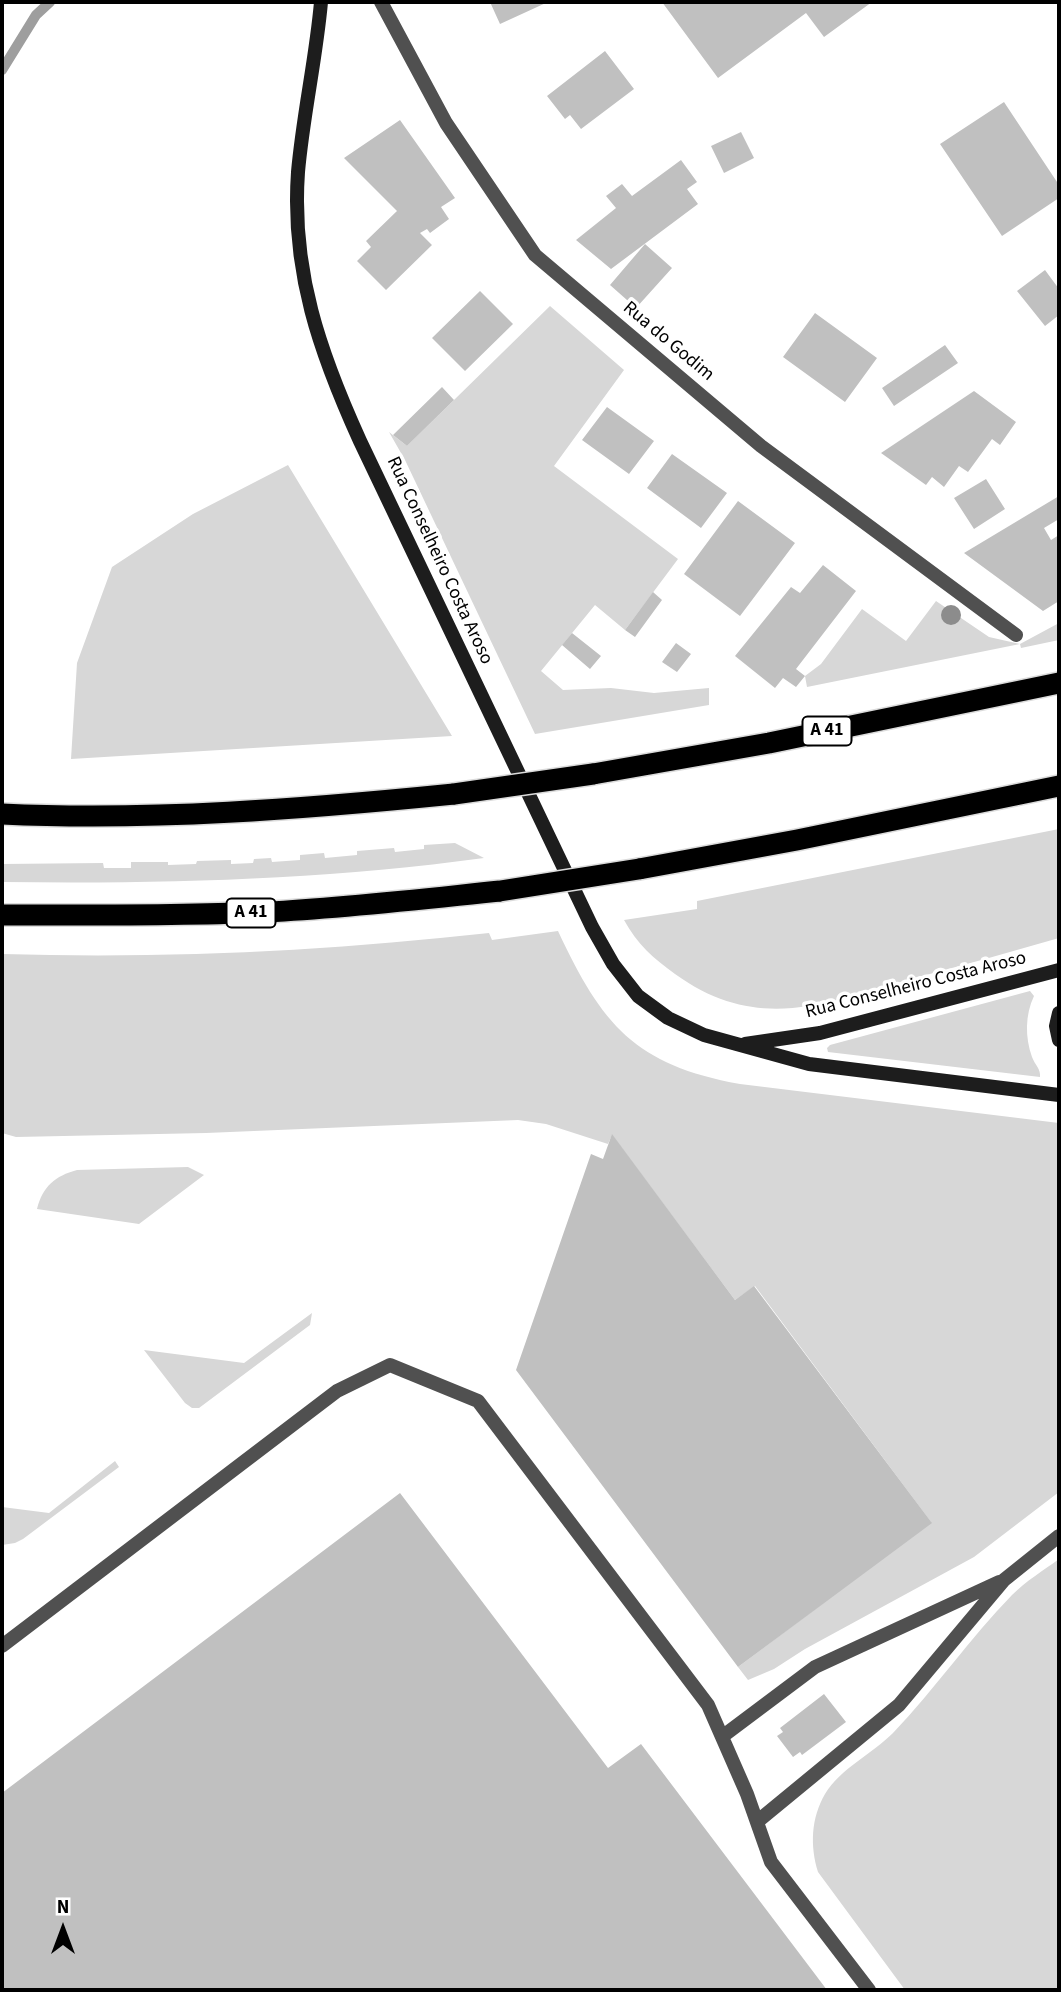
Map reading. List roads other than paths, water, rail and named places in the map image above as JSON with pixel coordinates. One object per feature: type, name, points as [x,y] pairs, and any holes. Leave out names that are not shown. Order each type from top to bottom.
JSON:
[{"type":"highway","name":"A 41","points":[[2,814],[156,815],[247,811],[454,794],[593,775],[769,743],[1059,683]]},
{"type":"highway","name":"A 41","points":[[2,915],[269,912],[383,904],[500,891],[797,840],[1059,786]]},
{"type":"main road","name":"Rua Conselheiro Costa Aroso","points":[[321,2],[298,172],[298,239],[311,316],[336,387],[527,792],[592,927],[613,964],[638,996],[667,1018],[704,1035],[809,1064],[1059,1095]]},
{"type":"main road","name":"Rua Conselheiro Costa Aroso","points":[[740,1044],[820,1033],[1059,970]]},
{"type":"main road","points":[[1059,1013],[1056,1026],[1059,1040]]},
{"type":"street","name":"Rua do Godim","points":[[381,2],[446,124],[535,255],[761,446],[1016,635]]},
{"type":"street","points":[[2,1646],[337,1391],[390,1364],[478,1401],[708,1705],[758,1821],[771,1862],[869,1990]]},
{"type":"street","points":[[758,1821],[899,1705],[1004,1580],[1059,1536]]},
{"type":"street","points":[[723,1736],[815,1667],[1004,1580]]},
{"type":"waterway","points":[[2,70],[36,15],[50,2]]}]
